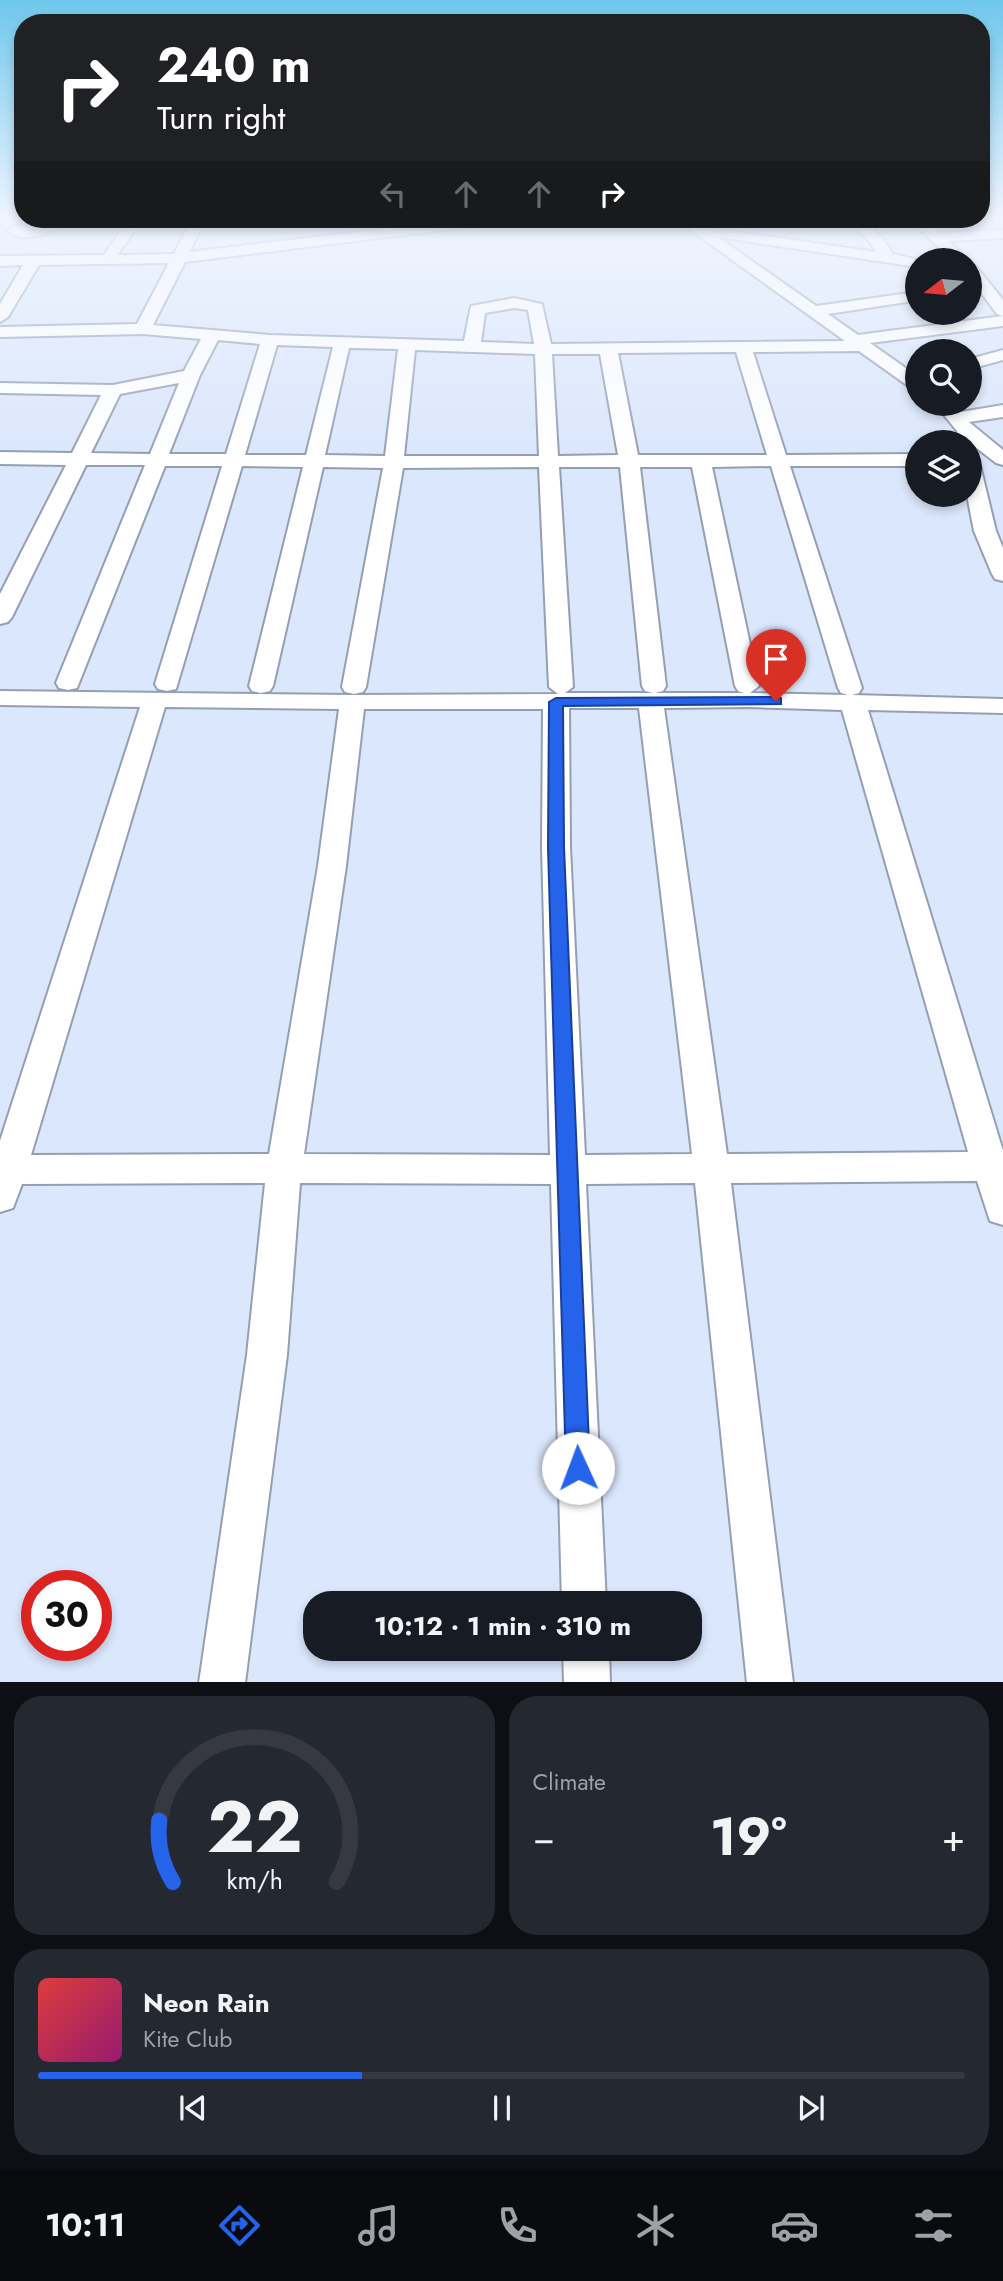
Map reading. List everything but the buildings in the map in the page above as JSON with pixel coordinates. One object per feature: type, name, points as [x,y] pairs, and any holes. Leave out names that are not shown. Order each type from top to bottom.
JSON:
[{"type":"street","points":[[0,317],[12,297]]},
{"type":"street","points":[[143,329],[159,297]]},
{"type":"street","points":[[794,297],[859,343],[905,370]]},
{"type":"street","points":[[813,311],[905,299]]},
{"type":"street","points":[[472,347],[477,309],[521,303],[534,306],[538,312],[543,349],[559,694],[556,847],[584,1591]]},
{"type":"street","points":[[982,323],[1003,321]]},
{"type":"street","points":[[0,332],[143,329],[270,340],[543,349],[859,343],[959,326]]},
{"type":"street","points":[[68,683],[191,375],[212,335]]},
{"type":"street","points":[[270,340],[161,691],[3,1179],[284,1168],[566,1171],[997,1166]]},
{"type":"street","points":[[261,686],[342,343]]},
{"type":"street","points":[[222,1682],[267,1355],[284,1168],[332,866],[353,694],[394,461],[407,346]]},
{"type":"street","points":[[743,347],[997,1166],[1003,1210]]},
{"type":"street","points":[[608,348],[629,461],[653,694],[730,1317],[770,1682]]},
{"type":"street","points":[[0,388],[113,390],[191,375]]},
{"type":"street","points":[[0,617],[113,390]]},
{"type":"street","points":[[953,416],[964,430],[1003,411]]},
{"type":"street","points":[[982,443],[1003,459]]},
{"type":"street","points":[[0,458],[315,461],[905,460]]},
{"type":"street","points":[[701,461],[747,686]]},
{"type":"street","points":[[980,507],[985,531],[1003,574]]},
{"type":"street","points":[[0,684],[68,683],[161,691],[353,694],[852,695],[1003,692]]},
{"type":"street","points":[[0,698],[261,686],[353,694]]},
{"type":"street","points":[[653,694],[747,686],[1003,706]]},
{"type":"street","points":[[586,1661],[587,1682]]},
{"type":"route","points":[[578,1468],[556,847],[556,702],[776,701]]}]
